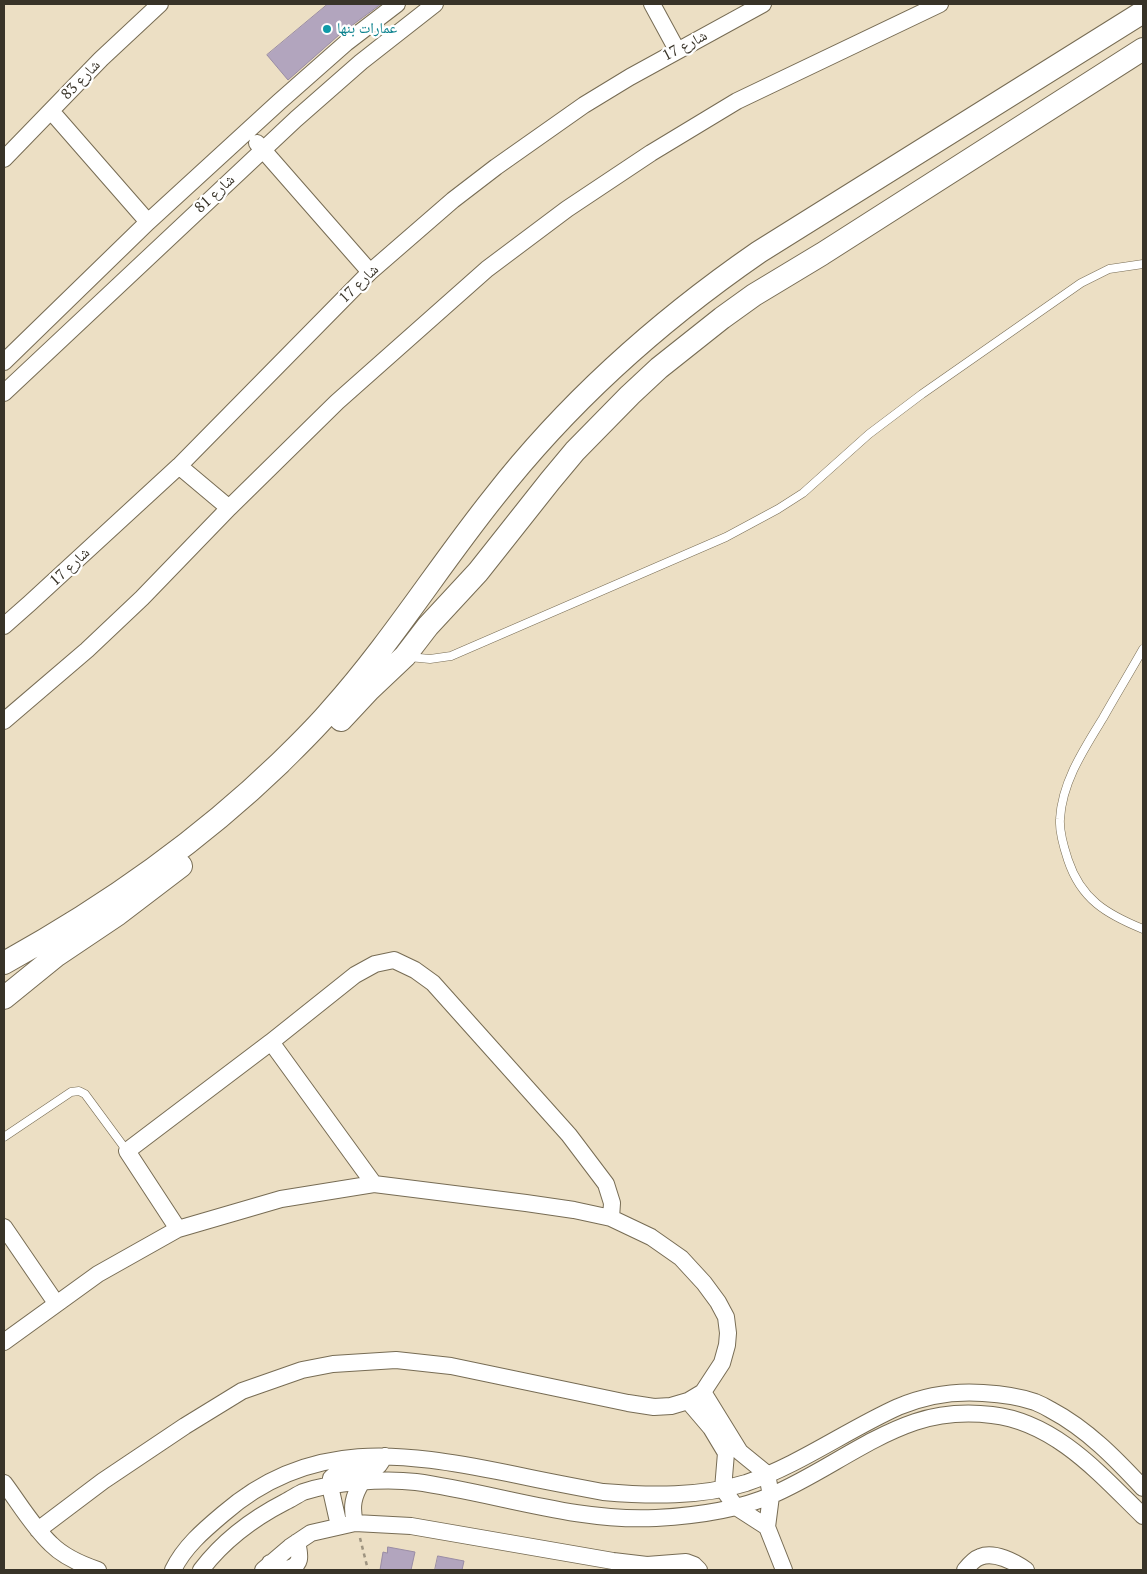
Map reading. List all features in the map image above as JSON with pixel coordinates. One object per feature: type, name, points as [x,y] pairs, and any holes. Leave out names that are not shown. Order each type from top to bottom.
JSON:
[{"type":"main road","points":[[4,963],[71,924],[158,865],[230,808],[298,745],[331,710],[398,627],[520,464],[580,399],[644,339],[712,285],[759,252],[1143,12]]},
{"type":"main road","points":[[4,998],[57,955],[156,886],[229,827],[300,762],[369,690],[405,656],[428,626],[478,572],[575,451],[630,395],[682,349],[754,295],[822,254],[1143,49]]},
{"type":"street","name":"شارع 83","points":[[4,159],[101,59],[160,4]]},
{"type":"street","name":"شارع 81","points":[[4,362],[148,222],[312,72],[397,4]]},
{"type":"street","points":[[652,4],[677,50]]},
{"type":"street","name":"شارع 17","points":[[4,626],[179,466],[370,272],[453,200],[496,166],[584,105],[677,50],[763,4]]},
{"type":"street","points":[[4,721],[87,650],[142,598],[228,508],[336,402],[487,269],[567,209],[651,153],[737,101],[940,4]]},
{"type":"street","name":"شارع 81","points":[[4,393],[328,90],[430,5]]},
{"type":"street","points":[[51,111],[148,222]]},
{"type":"street","points":[[247,132],[264,149],[370,272]]},
{"type":"street","points":[[54,313],[71,329]]},
{"type":"street","points":[[179,466],[228,508]]},
{"type":"street","points":[[178,1229],[127,1151],[271,1042],[355,975],[375,964],[394,960],[415,970],[433,983],[569,1135],[606,1184],[612,1203],[611,1218]]},
{"type":"street","points":[[271,1042],[374,1184]]},
{"type":"street","points":[[4,1342],[98,1274],[178,1229],[281,1199],[374,1184],[526,1203],[611,1218],[651,1237],[681,1258],[694,1271],[718,1302],[726,1317],[727,1345],[722,1363],[703,1392],[688,1402],[671,1406],[654,1407],[628,1403],[451,1366],[396,1360],[333,1364],[302,1370],[242,1392],[201,1416],[104,1481],[38,1530]]},
{"type":"street","points":[[4,1228],[56,1303]]},
{"type":"street","points":[[703,1392],[740,1452],[766,1474],[771,1496],[767,1527],[784,1570]]},
{"type":"street","points":[[173,1570],[185,1551],[211,1524],[250,1492],[297,1469],[327,1461],[353,1457],[385,1456],[436,1460],[603,1492],[680,1494],[723,1489],[746,1483],[899,1407],[935,1396],[968,1392],[1003,1394],[1036,1402],[1064,1417],[1093,1438],[1143,1488]]},
{"type":"street","points":[[688,1402],[711,1428],[726,1453],[723,1489],[736,1507],[767,1527]]},
{"type":"street","points":[[202,1570],[232,1536],[267,1511],[303,1492],[335,1485],[362,1482],[414,1482],[568,1513],[608,1517],[656,1518],[706,1513],[736,1507],[771,1496],[884,1436],[916,1422],[956,1413],[992,1415],[1026,1422],[1052,1436],[1090,1464],[1143,1516]]},
{"type":"street","points":[[347,1525],[335,1485],[330,1478],[336,1474],[375,1468],[379,1466],[385,1456]]},
{"type":"street","points":[[347,1525],[353,1512],[356,1491],[362,1482]]},
{"type":"street","points":[[4,1483],[52,1546],[81,1563],[98,1570]]},
{"type":"street","points":[[267,1566],[311,1533],[347,1525],[411,1526],[613,1561],[647,1565],[686,1562],[694,1565],[699,1570]]},
{"type":"street","points":[[965,1570],[981,1556],[989,1555],[1005,1558],[1026,1570]]},
{"type":"lane","points":[[405,656],[430,659],[451,656],[709,545],[752,524],[803,493],[869,434],[922,394],[1081,283],[1109,269],[1143,264]]},
{"type":"lane","points":[[1143,649],[1075,765],[1064,794],[1060,820],[1064,847],[1074,876],[1093,902],[1124,921],[1143,929]]},
{"type":"lane","points":[[4,1137],[71,1092],[79,1091],[85,1094],[127,1151]]},
{"type":"path","points":[[347,1525],[368,1570]]},
{"type":"building","name":"عمارات بنها","points":[[328,4],[381,4],[339,35],[288,80],[267,55]]},
{"type":"building","points":[[388,1547],[415,1552],[411,1570],[380,1570],[383,1552],[387,1553]]},
{"type":"building","points":[[438,1556],[464,1561],[462,1570],[435,1570]]},
{"type":"place","name":"عمارات بنها","points":[[327,29]]}]
